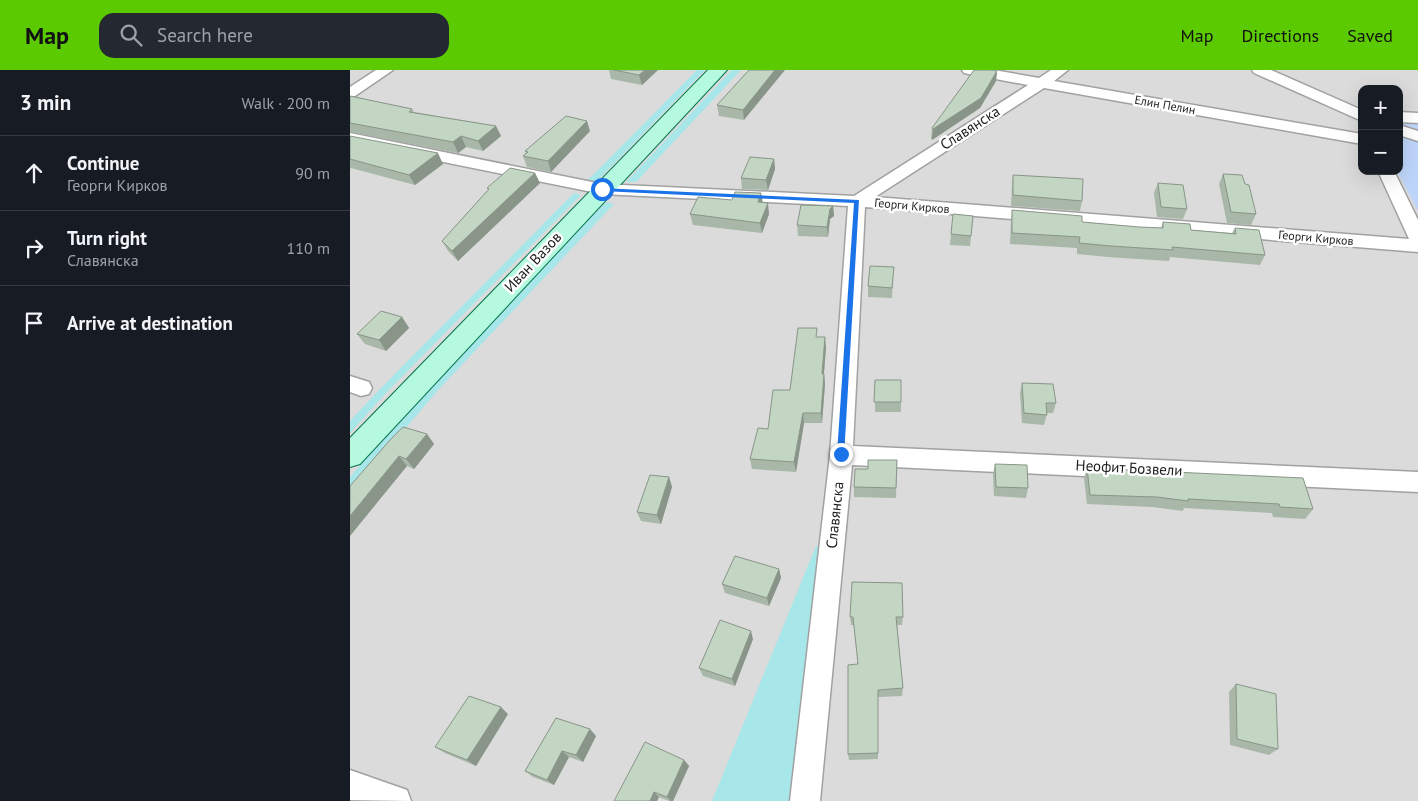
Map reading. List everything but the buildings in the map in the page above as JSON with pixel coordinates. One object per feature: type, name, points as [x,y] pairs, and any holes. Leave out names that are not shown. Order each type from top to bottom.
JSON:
[{"type":"street","points":[[350,93],[386,70]]},
{"type":"street","name":"Иван Вазов","points":[[350,456],[602,189],[718,70]]},
{"type":"street","name":"Елин Пелин","points":[[969,70],[1358,138]]},
{"type":"street","name":"Славянска","points":[[805,801],[841,454],[857,201],[1060,70]]},
{"type":"street","points":[[1259,70],[1358,114]]},
{"type":"street","points":[[1403,117],[1418,118]]},
{"type":"street","points":[[1403,131],[1418,136]]},
{"type":"street","name":"Георги Кирков","points":[[350,138],[602,189],[857,201],[1418,246]]},
{"type":"street","points":[[1388,175],[1418,240]]},
{"type":"street","name":"Неофит Бозвели","points":[[841,454],[1418,482]]},
{"type":"street","points":[[350,785],[396,801]]},
{"type":"shaded area","points":[[350,70],[1418,70],[1418,801],[350,801]]},
{"type":"shaded area","points":[[697,70],[705,70],[596,182],[588,180]]},
{"type":"shaded area","points":[[732,70],[741,70],[636,182],[626,182]]},
{"type":"shaded area","points":[[1403,123],[1418,123],[1418,211],[1399,175],[1403,175]]},
{"type":"shaded area","points":[[574,193],[581,195],[387,392],[350,433],[350,421]]},
{"type":"shaded area","points":[[606,202],[614,204],[440,388],[350,493],[350,477],[431,383]]},
{"type":"shaded area","points":[[816,546],[823,547],[793,801],[712,801]]},
{"type":"route","points":[[602,189],[857,201],[841,454]]}]
